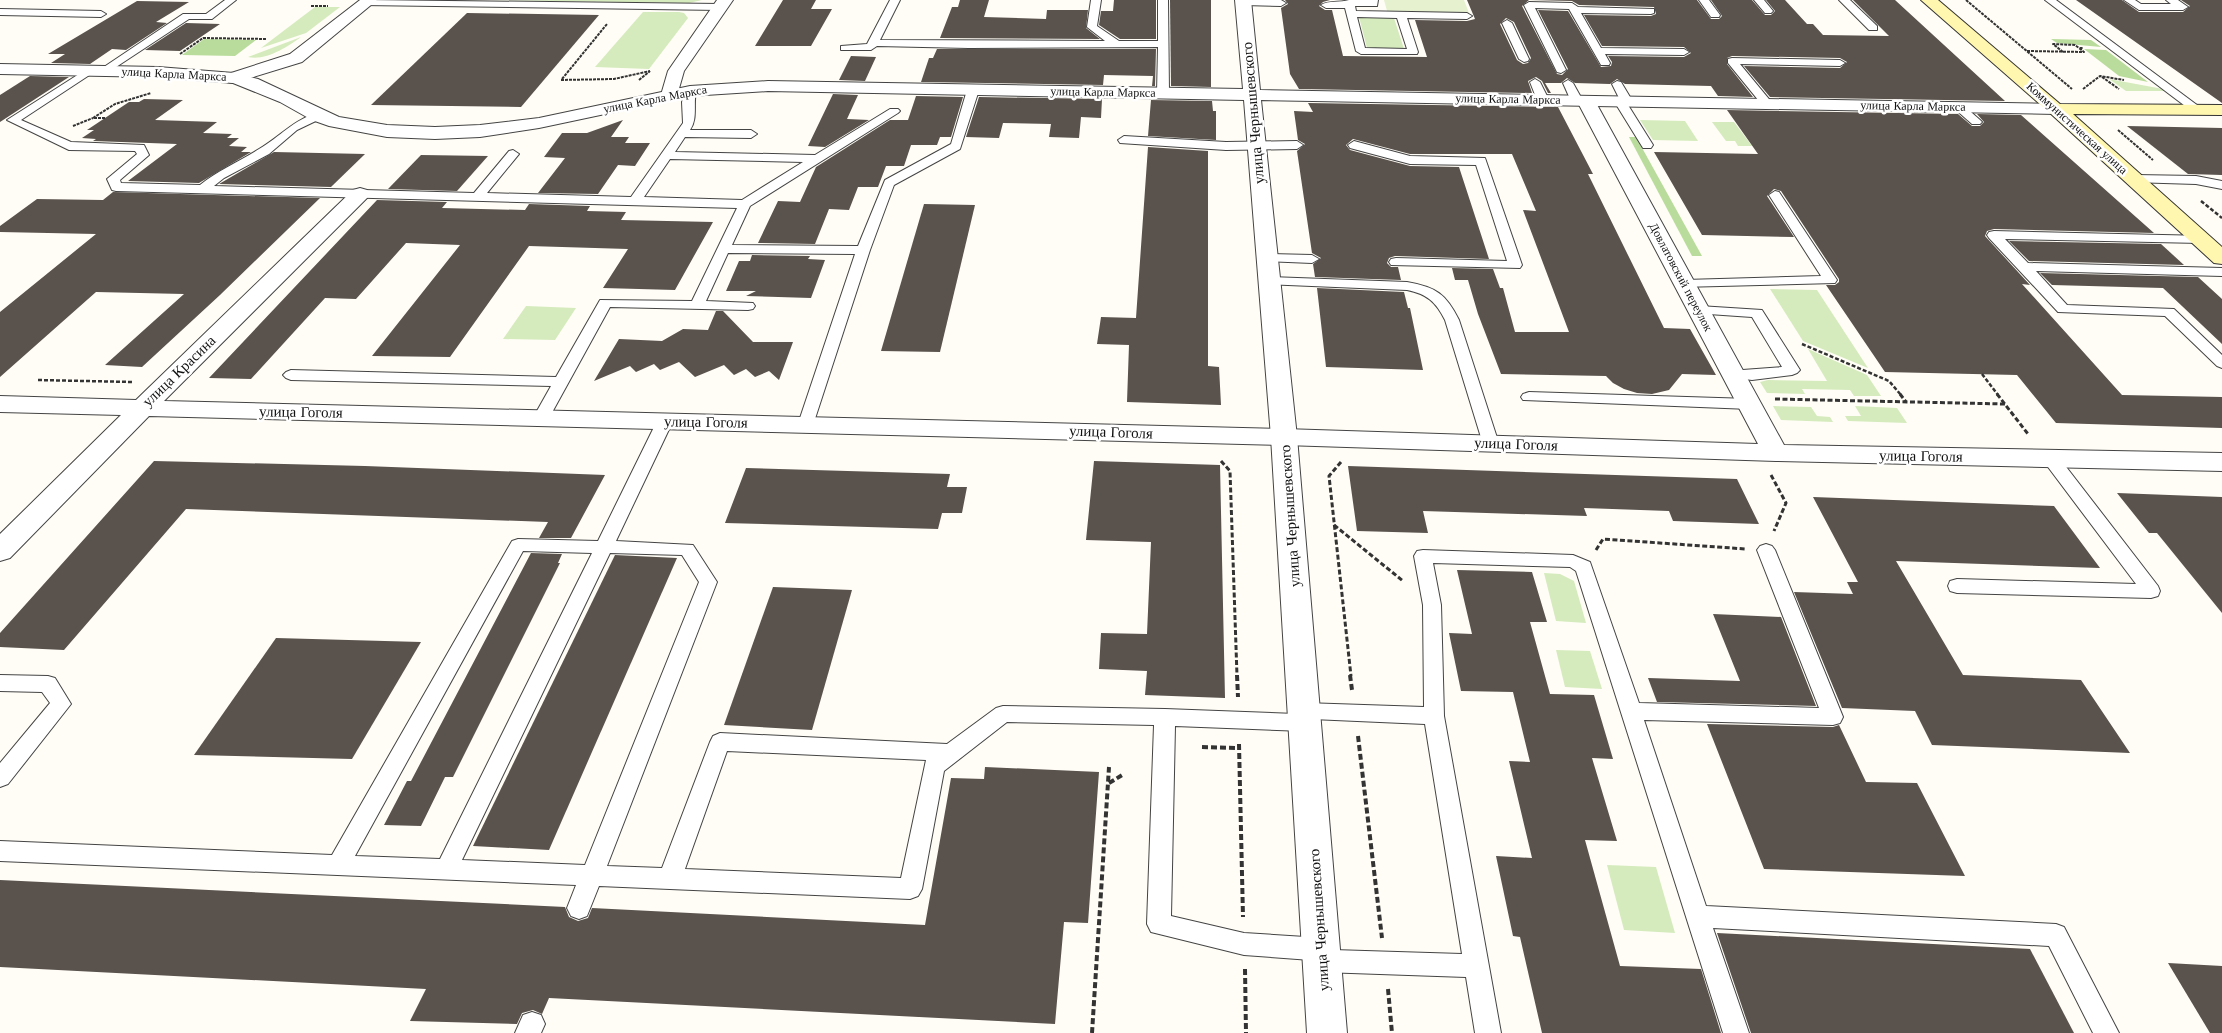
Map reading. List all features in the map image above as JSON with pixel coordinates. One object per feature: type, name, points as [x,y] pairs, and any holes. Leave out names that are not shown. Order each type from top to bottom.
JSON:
[{"type":"main road","name":"Коммунистическая улица","points":[[1929,0],[2214,248]]},
{"type":"main road","name":"улица Карла Маркса","points":[[2056,109],[2222,110]]},
{"type":"street","points":[[234,78],[296,58],[367,1]]},
{"type":"street","name":"улица Чернышевского","points":[[1243,1],[1284,437],[1327,1033]]},
{"type":"street","points":[[670,94],[676,71],[723,4]]},
{"type":"street","name":"улица Карла Маркса","points":[[0,69],[190,73],[234,78],[252,83],[286,98],[318,116],[350,125],[387,131],[480,131],[539,123],[670,94],[768,86],[1582,101],[1621,96],[1767,104],[2056,109]]},
{"type":"street","name":"Довлатовский переулок","points":[[1582,101],[1750,404],[1772,462]]},
{"type":"street","name":"улица Красина","points":[[0,551],[142,408],[360,194]]},
{"type":"street","name":"улица Гоголя","points":[[0,404],[1284,437],[1491,444],[1772,462],[2051,458],[2222,462]]},
{"type":"lane","points":[[6,119],[97,71],[187,16],[208,17],[231,0]]},
{"type":"lane","points":[[844,48],[870,48],[895,0]]},
{"type":"lane","points":[[1096,0],[1092,27],[1116,44]]},
{"type":"lane","points":[[1163,0],[1163,93]]},
{"type":"lane","points":[[1373,0],[1374,4],[1349,3],[1361,51],[1413,52],[1400,14]]},
{"type":"lane","points":[[1704,0],[1715,15]]},
{"type":"lane","points":[[1759,0],[1768,11]]},
{"type":"lane","points":[[1844,0],[1873,28]]},
{"type":"lane","points":[[2050,0],[2197,110]]},
{"type":"lane","points":[[2129,0],[2139,6],[2183,7],[2172,0]]},
{"type":"lane","points":[[367,1],[723,4]]},
{"type":"lane","points":[[1243,1],[1281,3]]},
{"type":"lane","points":[[1326,4],[1350,10],[1467,16]]},
{"type":"lane","points":[[1561,70],[1529,5],[1572,6],[1605,63]]},
{"type":"lane","points":[[1574,10],[1651,11]]},
{"type":"lane","points":[[0,12],[101,14]]},
{"type":"lane","points":[[1507,24],[1524,59]]},
{"type":"lane","points":[[873,43],[969,45],[1162,44]]},
{"type":"lane","points":[[1598,51],[1684,52]]},
{"type":"lane","points":[[1767,104],[1732,61],[1840,63]]},
{"type":"lane","points":[[1535,82],[1543,100]]},
{"type":"lane","points":[[1568,83],[1582,101]]},
{"type":"lane","points":[[806,424],[863,250],[889,183],[956,146],[973,90]]},
{"type":"lane","points":[[635,201],[689,123],[688,102],[690,91]]},
{"type":"lane","points":[[1621,96],[1646,145]]},
{"type":"lane","points":[[1960,107],[1976,122]]},
{"type":"lane","points":[[697,305],[745,204],[894,111]]},
{"type":"lane","points":[[203,189],[220,175],[265,151],[292,128],[318,116]]},
{"type":"lane","points":[[6,119],[68,146],[140,148],[143,155],[113,178],[116,187],[745,204]]},
{"type":"lane","points":[[682,133],[751,134]]},
{"type":"lane","points":[[1124,140],[1226,146],[1296,144]]},
{"type":"lane","points":[[1354,146],[1410,160],[1481,161],[1515,265],[1396,262]]},
{"type":"lane","points":[[477,197],[513,154]]},
{"type":"lane","points":[[667,155],[817,159]]},
{"type":"lane","points":[[2135,179],[2196,180],[2222,185]]},
{"type":"lane","points":[[1685,284],[1830,280],[1775,195]]},
{"type":"lane","points":[[2214,248],[1994,235],[2062,309],[2169,312],[2222,363]]},
{"type":"lane","points":[[724,249],[863,250]]},
{"type":"lane","points":[[1266,258],[1312,259]]},
{"type":"lane","points":[[2023,267],[2222,272]]},
{"type":"lane","points":[[1269,281],[1407,286],[1423,289],[1436,296],[1445,305],[1452,320],[1491,444]]},
{"type":"lane","points":[[541,418],[606,303],[748,306]]},
{"type":"lane","points":[[1699,310],[1757,312],[1792,370],[1752,375],[1734,374]]},
{"type":"lane","points":[[291,375],[561,382]]},
{"type":"lane","points":[[1529,397],[1750,404]]},
{"type":"lane","points":[[446,870],[665,421]]},
{"type":"lane","points":[[1957,586],[2151,591],[2051,458]]},
{"type":"lane","points":[[338,865],[518,545],[687,550],[708,582],[579,908]]},
{"type":"lane","points":[[1631,712],[1833,717],[1766,550]]},
{"type":"lane","points":[[1488,1033],[1434,716],[1432,604],[1423,556],[1573,561],[1584,567],[1736,1033]]},
{"type":"lane","points":[[0,683],[48,684],[61,704],[0,778]]},
{"type":"lane","points":[[0,851],[910,889],[934,766],[1003,714],[1166,717],[1239,721],[1355,714],[1434,716]]},
{"type":"lane","points":[[1166,717],[1159,924],[1244,944],[1321,955],[1385,963],[1476,966]]},
{"type":"lane","points":[[670,879],[720,742],[952,753]]},
{"type":"lane","points":[[1699,916],[2056,935],[2106,1033]]},
{"type":"path","points":[[1966,0],[2074,91]]},
{"type":"path","points":[[611,19],[561,80],[614,79],[652,70],[639,81]]},
{"type":"path","points":[[184,57],[175,57],[203,38],[266,39]]},
{"type":"path","points":[[2027,51],[2063,52],[2084,52],[2075,44],[2053,44],[2063,52]]},
{"type":"path","points":[[2079,48],[2114,48]]},
{"type":"path","points":[[2078,92],[2100,76],[2123,93]]},
{"type":"path","points":[[105,118],[93,118],[115,104],[151,93]]},
{"type":"path","points":[[1768,330],[1889,381],[1906,403]]},
{"type":"path","points":[[1982,374],[2028,434]]},
{"type":"path","points":[[30,380],[168,383]]},
{"type":"path","points":[[1750,404],[1765,399],[2004,404]]},
{"type":"path","points":[[1344,458],[1329,476],[1333,525],[1392,1033]]},
{"type":"path","points":[[1220,461],[1230,471],[1240,748],[1246,1033]]},
{"type":"path","points":[[1584,567],[1604,539],[1766,550],[1786,503],[1772,462]]},
{"type":"path","points":[[1333,525],[1432,604]]},
{"type":"path","points":[[1202,747],[1240,748]]},
{"type":"path","points":[[1092,1033],[1109,767]]},
{"type":"path","points":[[1108,783],[1124,774]]},
{"type":"green space","points":[[489,0],[702,0],[689,3]]},
{"type":"green space","points":[[1384,0],[1464,0],[1469,13],[1387,11]]},
{"type":"green space","points":[[315,7],[340,7],[306,33],[261,48]]},
{"type":"green space","points":[[643,12],[679,12],[684,13],[688,18],[649,69],[595,67]]},
{"type":"green space","points":[[1359,17],[1394,18],[1404,49],[1367,48]]},
{"type":"green space","points":[[301,37],[283,49],[269,55],[255,58],[248,57]]},
{"type":"green space","points":[[204,39],[256,40],[235,56],[182,55]]},
{"type":"green space","points":[[2051,39],[2091,40],[2101,47],[2057,43]]},
{"type":"green space","points":[[2084,49],[2106,50],[2148,82],[2119,76]]},
{"type":"green space","points":[[2109,79],[2163,89],[2167,91],[2126,91]]},
{"type":"green space","points":[[1640,120],[1685,121],[1698,141],[1653,140]]},
{"type":"green space","points":[[1712,122],[1734,122],[1752,146],[1738,146],[1735,141],[1726,141]]},
{"type":"green space","points":[[1629,137],[1636,137],[1702,256],[1692,256]]},
{"type":"green space","points":[[1770,289],[1817,290],[1868,368],[1803,341]]},
{"type":"green space","points":[[526,306],[576,308],[555,340],[503,339]]},
{"type":"green space","points":[[1808,349],[1867,375],[1881,396],[1854,396],[1850,390],[1802,389],[1805,394],[1767,393],[1760,382],[1768,380],[1827,381]]},
{"type":"green space","points":[[1773,406],[1811,407],[1817,416],[1830,417],[1833,422],[1781,420]]},
{"type":"green space","points":[[1855,406],[1897,408],[1907,423],[1848,421],[1845,416],[1861,416]]},
{"type":"green space","points":[[1544,573],[1560,574],[1574,581],[1586,623],[1556,621]]},
{"type":"green space","points":[[1556,650],[1590,651],[1602,689],[1565,687]]},
{"type":"green space","points":[[1607,865],[1656,867],[1675,933],[1624,930]]},
{"type":"building","points":[[783,0],[816,0],[811,9],[832,9],[811,46],[755,46]]},
{"type":"building","points":[[960,0],[989,0],[984,17],[1046,19],[1047,10],[1088,10],[1086,28],[1100,39],[940,38],[952,7],[958,7]]},
{"type":"building","points":[[1114,0],[1156,0],[1156,39],[1120,39],[1099,25],[1101,11],[1113,11]]},
{"type":"building","points":[[1170,0],[1211,0],[1211,87],[1171,86]]},
{"type":"building","points":[[1285,0],[1330,0],[1323,2],[1319,6],[1325,10],[1332,10],[1343,56],[1427,57],[1415,20],[1467,21],[1475,19],[1467,0],[1529,0],[1697,0],[1711,19],[1719,19],[1722,16],[1711,0],[1752,0],[1765,15],[1771,15],[1775,11],[1766,0],[1785,0],[1807,24],[1813,24],[1823,35],[1889,36],[1853,0],[1895,0],[2005,101],[1770,97],[1744,66],[1840,68],[1847,62],[1840,58],[1732,56],[1727,58],[1727,64],[1753,97],[1718,96],[1711,86],[1625,84],[1617,79],[1610,84],[1575,83],[1567,78],[1561,83],[1545,83],[1551,93],[1548,93],[1542,81],[1536,77],[1528,81],[1532,93],[1299,89],[1290,74],[1281,8],[1288,4]],"holes":[[[1529,0],[1572,1],[1579,5],[1654,7],[1656,14],[1651,16],[1584,15],[1602,46],[1684,47],[1691,53],[1684,57],[1608,56],[1612,62],[1611,66],[1601,67],[1568,11],[1538,10],[1568,69],[1562,75],[1557,74],[1522,6]],[[1506,18],[1514,22],[1531,58],[1528,63],[1523,64],[1517,60],[1500,24]]]},
{"type":"building","points":[[2076,0],[2122,0],[2139,12],[2183,12],[2190,6],[2181,0],[2222,0],[2222,103]]},
{"type":"building","points":[[137,1],[189,2],[156,22],[167,23],[126,50],[112,49],[90,64],[51,63],[65,54],[48,54]]},
{"type":"building","points":[[467,13],[599,15],[521,107],[371,105]]},
{"type":"building","points":[[186,23],[220,24],[180,51],[145,50]]},
{"type":"building","points":[[937,49],[1156,49],[1155,86],[1152,86],[1153,76],[1104,75],[1103,85],[921,82],[929,58],[933,58]]},
{"type":"building","points":[[851,56],[876,57],[865,81],[839,80]]},
{"type":"building","points":[[30,76],[69,77],[0,122],[0,95]]},
{"type":"building","points":[[833,94],[858,95],[847,119],[869,120],[825,147],[808,146]]},
{"type":"building","points":[[916,96],[963,97],[951,137],[940,137],[937,145],[911,145],[904,166],[886,166],[878,187],[858,187],[849,210],[829,209],[815,244],[758,243],[778,201],[800,202],[816,167],[890,120],[908,120]]},
{"type":"building","points":[[979,97],[1102,99],[1101,118],[1081,117],[1079,138],[1049,137],[1051,124],[1003,123],[999,138],[966,137]]},
{"type":"building","points":[[144,99],[183,100],[155,120],[217,122],[203,133],[232,134],[227,138],[239,138],[229,146],[247,147],[241,152],[251,152],[199,183],[128,181],[177,144],[93,141],[96,139],[82,138],[94,130],[87,130],[129,102],[139,102]]},
{"type":"building","points":[[1151,100],[1212,101],[1213,111],[1216,111],[1216,140],[1148,136]]},
{"type":"building","points":[[1308,103],[1558,107],[1593,174],[1588,174],[1664,328],[1690,329],[1716,375],[1682,374],[1669,390],[1652,394],[1637,393],[1624,389],[1613,383],[1606,376],[1501,374],[1478,314],[1468,280],[1455,280],[1452,268],[1493,269],[1500,288],[1503,288],[1515,332],[1569,332],[1523,210],[1536,211],[1512,154],[1410,154],[1353,139],[1346,145],[1350,150],[1410,166],[1459,167],[1489,259],[1395,256],[1389,258],[1387,263],[1391,267],[1398,267],[1401,280],[1315,277],[1313,264],[1321,258],[1312,253],[1297,151],[1305,144],[1298,140],[1294,111],[1313,112]]},
{"type":"building","points":[[1727,110],[1958,114],[1972,126],[1980,126],[1984,122],[1977,114],[2021,115],[2154,233],[1994,229],[1987,231],[1985,236],[2030,285],[2022,284],[2122,395],[2222,397],[2222,428],[2056,423],[2017,375],[1885,372],[1826,285],[1835,285],[1839,282],[1839,279],[1781,191],[1774,189],[1767,196],[1794,237],[1702,235],[1654,152],[1758,154]]},
{"type":"building","points":[[623,120],[611,137],[629,137],[625,143],[650,143],[635,166],[618,165],[598,194],[538,193],[565,158],[544,157],[562,133],[587,133]]},
{"type":"building","points":[[2127,126],[2222,128],[2222,175],[2188,174]]},
{"type":"building","points":[[1148,147],[1208,151],[1208,366],[1219,367],[1221,405],[1127,402],[1129,345],[1097,344],[1101,317],[1136,318]]},
{"type":"building","points":[[274,152],[365,154],[331,187],[219,184]]},
{"type":"building","points":[[421,155],[488,156],[457,191],[388,189]]},
{"type":"building","points":[[113,192],[320,198],[142,367],[105,365],[184,294],[96,292],[0,377],[0,312],[96,234],[0,232],[0,226],[37,199],[103,200]]},
{"type":"building","points":[[377,200],[447,202],[442,208],[525,210],[529,204],[590,206],[587,211],[626,212],[621,220],[713,222],[675,290],[603,288],[628,249],[529,246],[450,357],[372,356],[460,245],[406,243],[356,299],[325,298],[251,379],[209,378]]},
{"type":"building","points":[[924,204],[975,205],[940,352],[881,351]]},
{"type":"building","points":[[2009,241],[2161,244],[2184,265],[2029,261]]},
{"type":"building","points":[[752,255],[810,256],[808,259],[825,260],[811,298],[746,296],[756,291],[726,291],[739,261],[750,261]]},
{"type":"building","points":[[2040,273],[2198,277],[2222,299],[2222,344],[2163,288],[2052,285]]},
{"type":"building","points":[[1317,288],[1404,292],[1408,308],[1410,308],[1423,370],[1326,367]]},
{"type":"building","points":[[716,311],[723,311],[753,342],[793,342],[779,380],[769,371],[755,377],[746,369],[734,375],[724,365],[695,377],[679,362],[660,370],[654,364],[636,372],[630,366],[594,381],[619,339],[662,341],[683,329],[708,330]]},
{"type":"building","points":[[154,461],[365,466],[605,475],[571,538],[539,538],[548,522],[186,509],[64,650],[0,647],[0,633]]},
{"type":"building","points":[[1094,461],[1220,465],[1225,698],[1145,695],[1147,671],[1099,669],[1101,633],[1147,634],[1151,542],[1086,540]]},
{"type":"building","points":[[1348,466],[1737,479],[1759,524],[1673,521],[1669,511],[1584,508],[1587,516],[1423,511],[1428,533],[1357,531]]},
{"type":"building","points":[[746,468],[950,474],[947,487],[967,487],[962,513],[942,513],[938,529],[725,523]]},
{"type":"building","points":[[2117,493],[2222,497],[2222,613],[2157,533],[2149,533]]},
{"type":"building","points":[[1813,497],[2054,506],[2100,568],[1896,561],[1963,675],[2081,680],[2130,753],[1932,745],[1915,711],[1842,708],[1794,592],[1853,594],[1847,582],[1858,582]]},
{"type":"building","points":[[531,553],[562,554],[558,563],[560,563],[453,777],[445,777],[421,826],[384,825],[407,781],[411,781]]},
{"type":"building","points":[[615,555],[677,558],[549,850],[473,846]]},
{"type":"building","points":[[1457,570],[1532,572],[1547,622],[1530,622],[1550,694],[1594,695],[1613,759],[1592,758],[1617,841],[1585,840],[1620,966],[1701,969],[1721,1033],[1542,1033],[1520,937],[1513,936],[1496,856],[1532,858],[1509,761],[1530,762],[1513,692],[1461,691],[1449,633],[1472,634]]},
{"type":"building","points":[[773,587],[852,590],[812,730],[724,725]]},
{"type":"building","points":[[1713,614],[1781,617],[1816,706],[1657,702],[1648,678],[1740,681]]},
{"type":"building","points":[[276,638],[421,642],[352,759],[194,755]]},
{"type":"building","points":[[1707,724],[1833,727],[1839,725],[1866,782],[1917,783],[1965,876],[1764,869]]},
{"type":"building","points":[[985,767],[1099,772],[1088,923],[1064,922],[1055,1024],[549,998],[542,1014],[533,1010],[522,1013],[517,1024],[410,1021],[426,989],[0,967],[0,880],[565,907],[569,917],[578,921],[588,918],[592,908],[925,925],[951,778],[984,779]]},
{"type":"building","points":[[1717,933],[2030,949],[2074,1033],[1751,1033]]},
{"type":"building","points":[[2168,963],[2222,966],[2222,1033],[2210,1033]]}]
